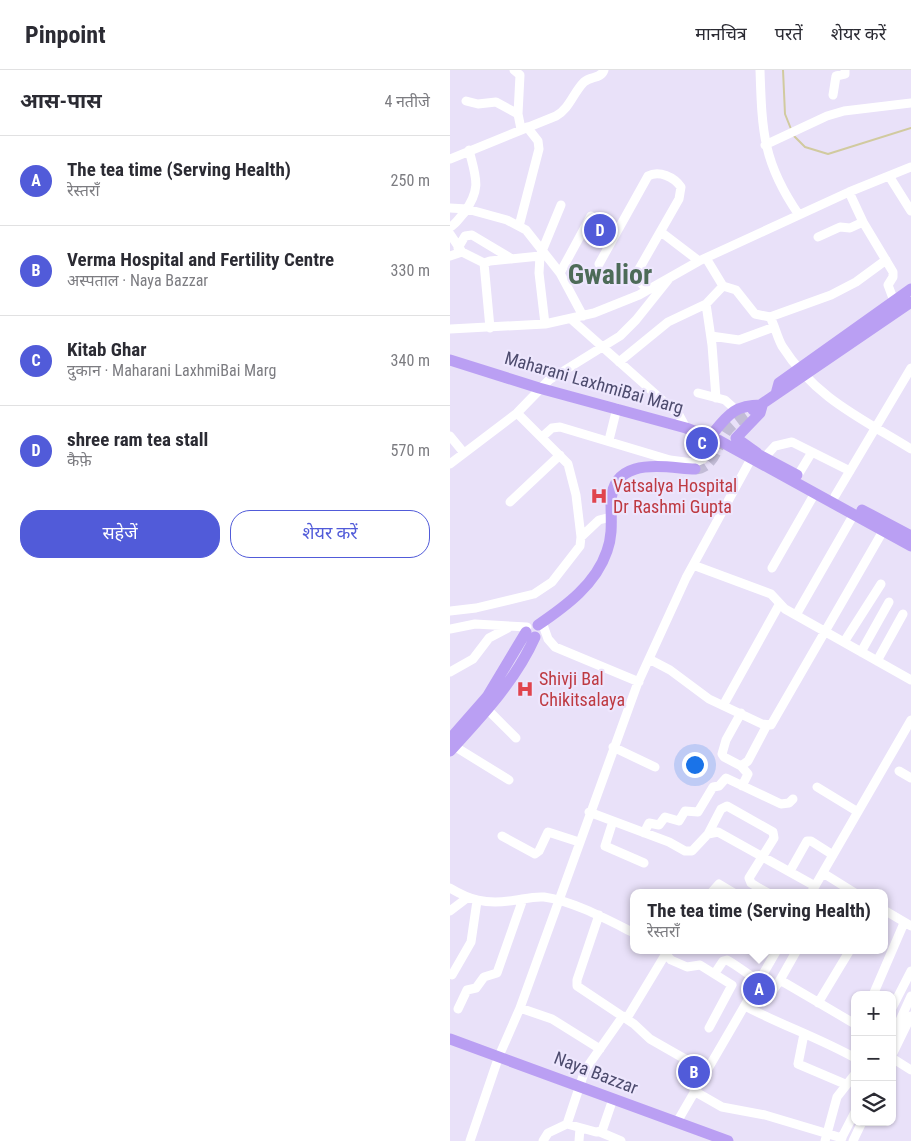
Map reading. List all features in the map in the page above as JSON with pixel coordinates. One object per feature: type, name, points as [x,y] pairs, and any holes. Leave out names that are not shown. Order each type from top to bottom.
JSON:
[{"type":"main road","points":[[803,372],[911,289]]},
{"type":"main road","points":[[757,407],[776,394],[779,383],[803,372],[911,302]]},
{"type":"main road","name":"Maharani LaxhmiBai Marg","points":[[450,360],[539,388],[684,424],[758,456]]},
{"type":"main road","points":[[713,435],[736,410],[745,404],[763,409],[736,438],[758,456],[815,493],[911,546]]},
{"type":"main road","points":[[758,456],[798,475],[911,536]]},
{"type":"main road","points":[[451,745],[534,629],[581,592],[594,577],[608,550],[611,499],[620,478],[626,473],[652,466],[695,469]]},
{"type":"main road","points":[[451,745],[488,710],[526,654],[534,629]]},
{"type":"main road","name":"Naya Bazzar","points":[[450,1039],[677,1122],[709,1138],[728,1141]]},
{"type":"street","points":[[514,70],[518,72],[520,78],[518,114],[524,128],[538,141],[539,149],[519,226]]},
{"type":"street","points":[[450,159],[562,112],[586,80],[600,76],[604,70]]},
{"type":"street","points":[[760,70],[765,145],[783,190],[799,216]]},
{"type":"street","points":[[833,95],[836,76],[845,74],[845,70]]},
{"type":"street","points":[[466,101],[478,104],[496,102],[518,114]]},
{"type":"street","points":[[765,145],[799,128],[844,111],[911,103]]},
{"type":"street","points":[[450,227],[455,224],[467,209],[477,191],[468,150]]},
{"type":"street","points":[[450,329],[545,324],[584,316],[648,290],[702,260],[849,192],[911,167]]},
{"type":"street","points":[[599,264],[645,179],[653,173],[660,173],[678,182],[681,187],[679,199],[662,232],[639,269],[640,282],[648,290]]},
{"type":"street","points":[[889,176],[910,211]]},
{"type":"street","points":[[849,192],[863,222],[894,274],[888,285],[894,301]]},
{"type":"street","points":[[545,324],[539,273],[541,253],[555,226],[561,206]]},
{"type":"street","points":[[450,208],[467,209],[507,220],[532,236],[541,253],[560,273],[584,316]]},
{"type":"street","points":[[560,273],[591,216]]},
{"type":"street","points":[[818,237],[840,227],[850,228],[863,222]]},
{"type":"street","points":[[662,232],[702,260],[723,286],[736,290],[755,314],[770,318],[831,295],[856,282],[886,260]]},
{"type":"street","points":[[450,234],[460,250],[484,263],[541,253]]},
{"type":"street","points":[[450,256],[460,250],[465,236],[472,235],[512,259]]},
{"type":"street","points":[[484,263],[490,328]]},
{"type":"street","points":[[450,464],[517,413],[539,388],[558,373],[602,348],[628,329],[670,277]]},
{"type":"street","points":[[619,362],[668,322],[706,304],[723,286]]},
{"type":"street","points":[[706,304],[711,336],[716,398]]},
{"type":"street","points":[[770,318],[781,344],[803,372],[838,406],[911,449]]},
{"type":"street","points":[[571,319],[684,424]]},
{"type":"street","points":[[711,336],[739,340],[774,327]]},
{"type":"street","points":[[835,496],[911,368]]},
{"type":"street","points":[[698,393],[725,400],[736,410]]},
{"type":"street","points":[[609,440],[617,408]]},
{"type":"street","points":[[450,611],[476,608],[524,597],[543,589],[578,550],[581,537],[572,477],[568,464],[517,413]]},
{"type":"street","points":[[542,437],[552,428],[560,427],[609,440],[670,460],[693,463],[703,459],[713,435]]},
{"type":"street","points":[[450,436],[464,453]]},
{"type":"street","points":[[470,1141],[499,1056],[520,1008],[559,902],[613,747],[649,659],[693,565],[758,456],[786,442],[798,444],[850,471]]},
{"type":"street","points":[[798,475],[812,452]]},
{"type":"street","points":[[510,502],[560,455]]},
{"type":"street","points":[[772,568],[815,493]]},
{"type":"street","points":[[796,615],[854,514]]},
{"type":"street","points":[[581,537],[598,520],[611,517]]},
{"type":"street","points":[[649,659],[670,670],[700,693],[767,725],[774,723],[883,531]]},
{"type":"street","points":[[693,565],[771,594],[779,605],[911,680]]},
{"type":"street","points":[[844,642],[881,584]]},
{"type":"street","points":[[861,652],[889,602]]},
{"type":"street","points":[[724,704],[779,605]]},
{"type":"street","points":[[877,661],[903,614]]},
{"type":"street","points":[[450,629],[475,624],[534,629],[548,639],[555,647],[598,667],[639,682]]},
{"type":"street","points":[[450,672],[473,659],[494,635],[509,628]]},
{"type":"street","points":[[488,710],[516,738]]},
{"type":"street","points":[[741,712],[726,740],[722,754],[741,766],[748,774],[742,786]]},
{"type":"street","points":[[708,834],[718,832],[790,871],[813,889],[858,812],[907,735],[911,720]]},
{"type":"street","points":[[741,766],[748,761],[767,725]]},
{"type":"street","points":[[451,745],[509,780]]},
{"type":"street","points":[[613,747],[655,767]]},
{"type":"street","points":[[899,771],[911,778]]},
{"type":"street","points":[[644,833],[649,824],[659,825],[665,817],[678,821],[685,812],[698,812],[711,788],[719,786],[726,778],[781,804],[789,803],[793,799]]},
{"type":"street","points":[[817,787],[858,812]]},
{"type":"street","points":[[590,812],[688,852],[708,834],[721,809],[727,806],[773,832],[774,838],[749,878],[756,889]]},
{"type":"street","points":[[613,821],[605,846],[644,863]]},
{"type":"street","points":[[502,836],[535,854],[539,851],[548,832],[579,842]]},
{"type":"street","points":[[790,871],[807,841],[811,841],[833,855]]},
{"type":"street","points":[[823,873],[849,889]]},
{"type":"street","points":[[715,889],[719,884],[727,889]]},
{"type":"street","points":[[450,888],[467,898],[477,901],[508,901],[543,897],[599,915],[630,931]]},
{"type":"street","points":[[450,911],[467,898]]},
{"type":"street","points":[[458,1009],[467,990],[478,987],[484,977],[497,973],[523,898]]},
{"type":"street","points":[[452,975],[471,942],[477,901]]},
{"type":"street","points":[[875,991],[908,924],[888,912]]},
{"type":"street","points":[[599,915],[577,980],[577,986],[625,1017],[650,1039],[706,1071]]},
{"type":"street","points":[[567,1124],[578,1086],[585,1070],[625,1017],[662,954]]},
{"type":"street","points":[[665,954],[687,967],[700,965],[729,982],[732,988],[709,1028]]},
{"type":"street","points":[[677,1122],[775,954]]},
{"type":"street","points":[[715,973],[723,961],[727,960],[771,989],[774,989],[795,954]]},
{"type":"street","points":[[818,1004],[848,954]]},
{"type":"street","points":[[896,1000],[911,971]]},
{"type":"street","points":[[780,980],[851,1022]]},
{"type":"street","points":[[893,1036],[911,996]]},
{"type":"street","points":[[745,1006],[804,1034],[824,1041],[851,1056]]},
{"type":"street","points":[[520,1008],[552,1019],[600,1048]]},
{"type":"street","points":[[896,1046],[911,1016]]},
{"type":"street","points":[[804,1034],[798,1064],[845,1084]]},
{"type":"street","points":[[896,1061],[911,1070]]},
{"type":"street","points":[[826,1136],[837,1097],[851,1078]]},
{"type":"street","points":[[694,1091],[722,1107],[764,1115],[826,1136],[841,1139],[851,1120]]},
{"type":"street","points":[[600,1132],[613,1098]]},
{"type":"street","points":[[543,1141],[548,1133],[567,1124],[600,1132],[621,1141]]},
{"type":"street","points":[[853,1141],[860,1126]]},
{"type":"street","points":[[579,1141],[580,1128]]},
{"type":"waterway","points":[[783,70],[785,114],[791,129]]},
{"type":"waterway","points":[[794,136],[805,147],[828,154],[911,128]]},
{"type":"tunnel","points":[[695,469],[702,467],[711,460],[729,429],[753,410]]},
{"type":"place","name":"shree ram tea stall","points":[[600,230]]},
{"type":"place","name":"Kitab Ghar","points":[[702,443]]},
{"type":"place","name":"Vatsalya Hospital Dr Rashmi Gupta","points":[[599,496]]},
{"type":"place","name":"Shivji Bal Chikitsalaya","points":[[525,689]]},
{"type":"place","name":"The tea time (Serving Health)","points":[[759,989]]},
{"type":"place","name":"Verma Hospital and Fertility Centre","points":[[694,1072]]},
{"type":"district","name":"Gwalior","points":[[610,274]]}]
